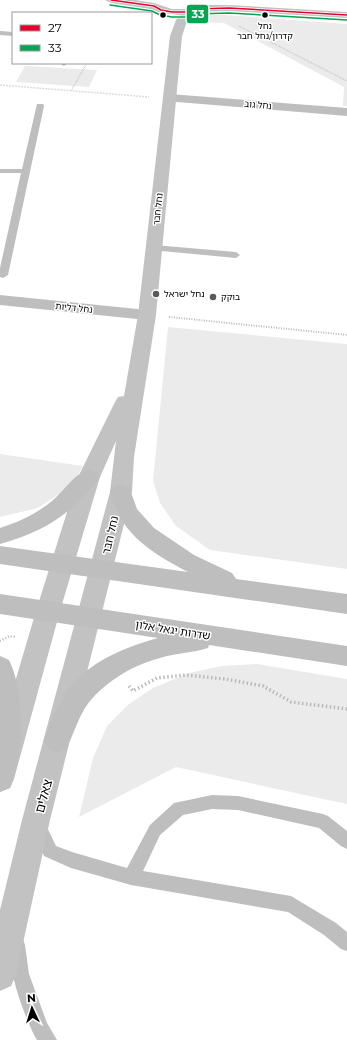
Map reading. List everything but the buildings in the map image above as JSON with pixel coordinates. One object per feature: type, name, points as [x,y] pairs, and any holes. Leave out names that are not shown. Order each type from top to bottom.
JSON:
[{"type":"main road","name":"נחל גוב","points":[[170,98],[347,112]]},
{"type":"main road","name":"נחל דליות","points":[[0,300],[147,315]]},
{"type":"main road","points":[[0,536],[30,526],[49,517],[62,506],[89,477]]},
{"type":"main road","points":[[121,492],[124,506],[130,517],[157,543],[192,565],[257,591]]},
{"type":"main road","points":[[0,555],[347,604]]},
{"type":"main road","name":"שדרות יגאל אלון","points":[[0,604],[347,656]]},
{"type":"main road","points":[[57,741],[65,719],[77,698],[93,681],[113,667],[133,656],[181,643],[211,640],[244,641]]},
{"type":"main road","points":[[0,667],[4,677],[7,708],[6,743],[0,779]]},
{"type":"street","points":[[111,0],[156,6],[178,12],[196,5],[347,15]]},
{"type":"street","points":[[196,5],[214,8],[270,10]]},
{"type":"street","name":"נחל חבר","points":[[89,617],[121,492],[124,457],[135,381],[147,315],[176,36],[182,20],[196,5]]},
{"type":"street","points":[[156,6],[172,25],[176,36]]},
{"type":"street","name":"נחל חבר","points":[[62,564],[89,477],[135,381]]},
{"type":"street","points":[[0,779],[62,564]]},
{"type":"street","name":"צאלים","points":[[0,975],[36,820],[89,617]]},
{"type":"lane","points":[[0,33],[12,34]]},
{"type":"lane","points":[[3,275],[40,106]]},
{"type":"lane","points":[[0,171],[26,171]]},
{"type":"lane","points":[[154,248],[236,254]]},
{"type":"lane","points":[[131,877],[155,830],[179,808],[212,802],[238,803],[323,820],[347,841]]},
{"type":"lane","points":[[36,820],[50,851],[71,860],[131,877],[291,904],[330,929],[347,943]]},
{"type":"lane","points":[[14,912],[20,974],[40,1028],[48,1040]]},
{"type":"path","points":[[214,8],[216,15],[347,80]]},
{"type":"path","points":[[71,91],[86,64]]},
{"type":"path","points":[[0,85],[170,98]]},
{"type":"path","points":[[147,315],[347,335]]},
{"type":"path","points":[[113,667],[133,691],[157,678],[186,675],[224,679],[262,686],[291,702],[347,709]]},
{"type":"shaded area","points":[[211,14],[347,24],[347,106],[343,106],[344,87],[224,23],[196,22],[199,17]]},
{"type":"shaded area","points":[[25,66],[97,70],[89,87],[16,82]]},
{"type":"shaded area","points":[[168,327],[347,344],[347,569],[210,550],[176,526],[160,503],[153,481]]},
{"type":"shaded area","points":[[0,454],[83,466],[71,486],[38,508],[0,517]]},
{"type":"shaded area","points":[[257,664],[347,679],[347,804],[176,767],[79,817],[93,758],[107,726],[129,704],[153,688],[189,673],[222,666]]},
{"type":"transit line","name":"27","points":[[111,0],[154,6],[161,10],[172,12],[185,12],[195,9],[229,8],[347,15]]},
{"type":"transit line","name":"33","points":[[110,5],[152,11],[160,15],[172,17],[185,17],[196,14],[229,13],[347,20]]},
{"type":"place","name":"נחל קדרון/נחל חבר","points":[[265,15]]},
{"type":"place","name":"נחל ישראל","points":[[156,294]]},
{"type":"place","name":"בוקק","points":[[213,297]]}]
